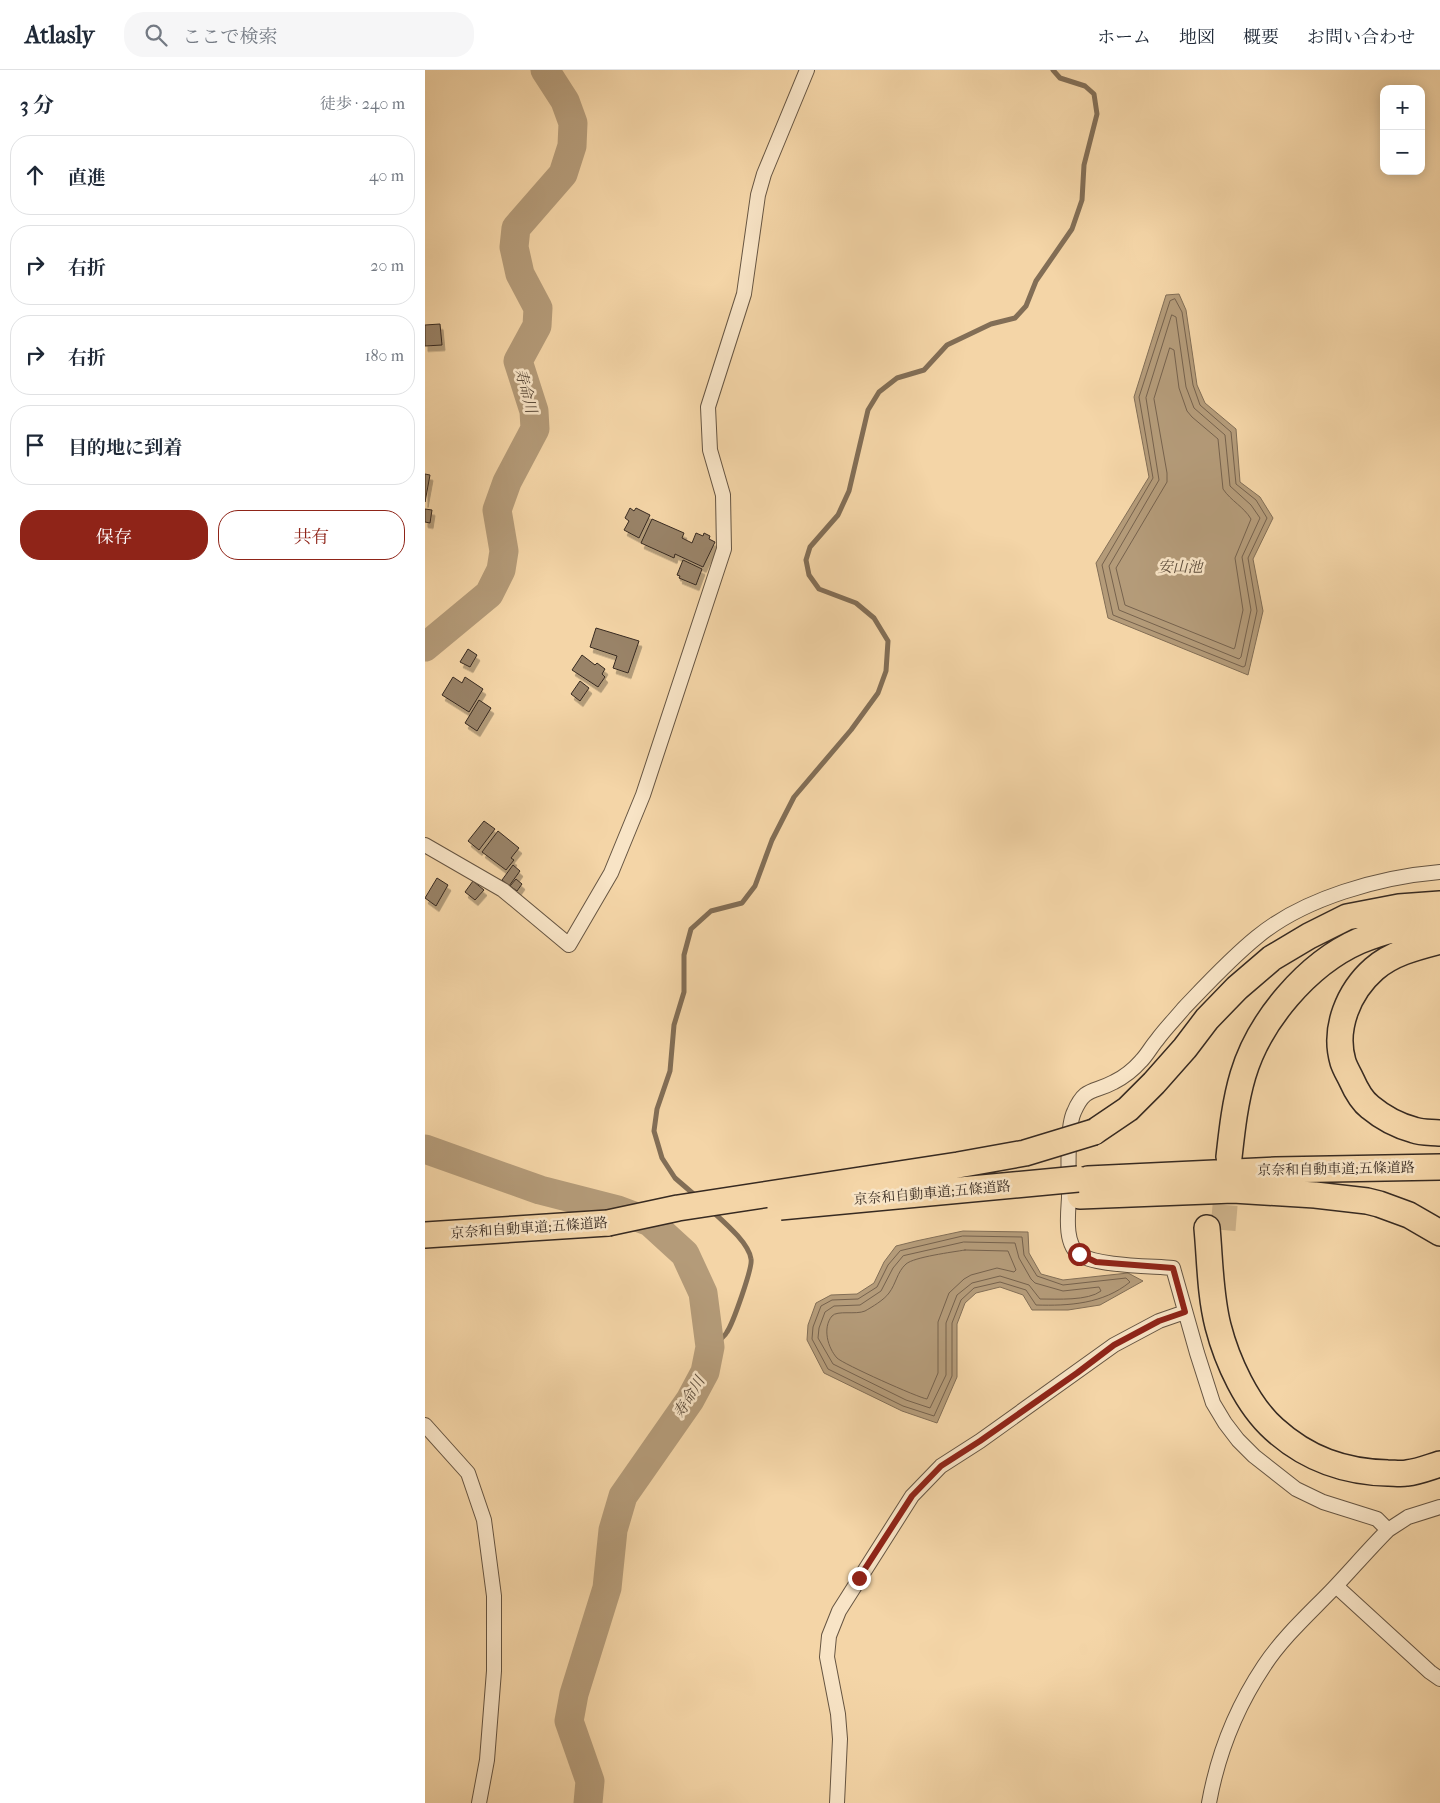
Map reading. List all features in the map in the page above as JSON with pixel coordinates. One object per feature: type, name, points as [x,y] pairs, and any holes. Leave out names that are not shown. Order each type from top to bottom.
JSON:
[{"type":"highway","points":[[608,1223],[678,1208],[931,1170],[1016,1154],[1094,1132],[1128,1109],[1179,1055],[1207,1019],[1237,988],[1272,958],[1309,936],[1347,918],[1399,907],[1440,904]]},
{"type":"highway","points":[[1399,907],[1342,938],[1300,968],[1270,996],[1246,1033],[1229,1073],[1218,1114],[1220,1157],[1233,1116],[1243,1074],[1259,1036],[1287,996],[1321,964],[1359,942],[1410,925],[1440,920]]},
{"type":"highway","points":[[1440,941],[1414,948],[1389,959],[1374,969],[1360,984],[1349,1001],[1341,1026],[1340,1046],[1343,1061],[1353,1084],[1369,1107],[1415,1131],[1440,1133]]},
{"type":"highway","name":"京奈和自動車道;五條道路","points":[[425,1235],[608,1223],[990,1187],[1079,1188],[1276,1170],[1440,1167]]},
{"type":"highway","points":[[1079,1188],[1233,1190],[1315,1195],[1367,1201],[1409,1215],[1440,1233]]},
{"type":"highway","points":[[1440,1448],[1402,1458],[1364,1458],[1338,1452],[1311,1440],[1283,1420],[1258,1390],[1242,1364],[1230,1318],[1215,1229],[1212,1283],[1218,1326],[1233,1371],[1249,1400],[1273,1428],[1302,1451],[1340,1468],[1368,1472],[1408,1473],[1440,1464]]},
{"type":"street","points":[[425,845],[503,890],[569,945],[611,873],[643,795],[724,549],[723,495],[710,450],[708,407],[744,294],[758,195],[764,174],[807,70]]},
{"type":"street","points":[[1388,1530],[1377,1519],[1323,1502],[1296,1489],[1253,1456],[1238,1440],[1225,1424],[1213,1404],[1173,1268],[1096,1262],[1079,1254],[1071,1243],[1068,1221],[1070,1126],[1071,1118],[1080,1099],[1087,1092],[1113,1083],[1142,1061],[1156,1040],[1184,1008],[1257,936],[1286,917],[1333,895],[1390,880],[1440,872]]},
{"type":"street","points":[[837,1803],[839,1739],[837,1714],[827,1656],[829,1636],[839,1611],[912,1496],[941,1466],[1013,1418],[1114,1345],[1159,1321],[1185,1312]]},
{"type":"street","points":[[425,1425],[468,1473],[484,1520],[494,1596],[494,1671],[487,1760],[479,1803]]},
{"type":"street","points":[[1209,1803],[1225,1741],[1243,1700],[1265,1664],[1367,1550],[1388,1530],[1408,1517],[1440,1507]]},
{"type":"street","points":[[1336,1586],[1429,1672],[1440,1679]]},
{"type":"water","name":"安山池","points":[[1179,294],[1186,310],[1197,385],[1205,403],[1236,429],[1240,482],[1260,497],[1273,518],[1253,559],[1263,611],[1248,675],[1108,618],[1096,563],[1149,477],[1134,397],[1166,295]]},
{"type":"water","points":[[963,1231],[1028,1232],[1029,1253],[1041,1274],[1063,1280],[1128,1273],[1143,1281],[1100,1305],[1068,1310],[1032,1310],[1023,1295],[1000,1287],[976,1293],[965,1303],[957,1324],[957,1377],[937,1423],[902,1411],[824,1373],[807,1340],[808,1325],[816,1303],[831,1295],[857,1294],[874,1283],[884,1262],[896,1246]]},
{"type":"building","points":[[440,324],[442,345],[425,346],[425,325]]},
{"type":"building","points":[[425,474],[430,475],[425,502]]},
{"type":"building","points":[[630,508],[634,511],[636,508],[650,515],[639,538],[624,530],[629,521],[625,518]]},
{"type":"building","points":[[425,509],[432,510],[430,523],[425,522]]},
{"type":"building","points":[[652,519],[684,533],[682,538],[692,543],[696,533],[703,536],[704,533],[710,536],[709,539],[715,542],[703,567],[675,554],[674,558],[641,543]]},
{"type":"building","points":[[683,560],[702,569],[696,585],[679,578],[680,576],[677,575]]},
{"type":"building","points":[[596,628],[639,641],[628,673],[613,668],[617,656],[590,647]]},
{"type":"building","points":[[468,649],[477,655],[470,667],[460,662]]},
{"type":"building","points":[[582,655],[595,665],[597,663],[605,669],[602,674],[605,677],[598,687],[572,670]]},
{"type":"building","points":[[453,677],[462,683],[465,677],[483,689],[469,712],[442,695]]},
{"type":"building","points":[[580,681],[589,688],[580,701],[571,694]]},
{"type":"building","points":[[479,700],[491,708],[477,731],[465,723]]},
{"type":"building","points":[[484,821],[495,829],[479,850],[468,841]]},
{"type":"building","points":[[498,831],[519,848],[511,858],[514,860],[506,870],[482,852]]},
{"type":"building","points":[[513,865],[520,871],[509,886],[502,880]]},
{"type":"building","points":[[437,878],[448,885],[436,906],[425,898]]},
{"type":"building","points":[[516,879],[522,884],[517,891],[510,886]]},
{"type":"building","points":[[473,881],[484,890],[475,900],[465,892]]},
{"type":"waterway","name":"寿命川","points":[[425,647],[489,594],[501,570],[504,551],[497,510],[507,482],[535,429],[534,411],[518,361],[537,326],[538,308],[520,274],[514,247],[516,228],[563,174],[572,146],[573,123],[565,101],[545,70]]},
{"type":"waterway","points":[[697,1197],[675,1178],[662,1158],[654,1131],[657,1109],[670,1071],[674,1025],[684,992],[684,955],[691,929],[711,911],[742,903],[755,886],[772,840],[794,797],[851,730],[878,693],[886,671],[888,641],[874,618],[856,603],[819,589],[809,575],[806,560],[810,547],[838,515],[849,491],[868,410],[879,392],[897,378],[924,370],[947,345],[991,324],[1015,318],[1026,306],[1036,281],[1072,229],[1082,200],[1084,165],[1097,114],[1094,94],[1085,86],[1060,78],[1053,70]]},
{"type":"waterway","name":"寿命川","points":[[425,1149],[540,1190],[618,1210],[650,1222],[685,1254],[703,1293],[710,1347],[705,1372],[690,1400],[623,1496],[613,1530],[607,1588],[574,1694],[569,1721],[590,1781],[588,1803]]},
{"type":"waterway","points":[[710,1347],[720,1340],[730,1327],[751,1264],[746,1246],[712,1211]]},
{"type":"tunnel","points":[[1223,1230],[1228,1170]]},
{"type":"route","points":[[859,1578],[912,1496],[941,1466],[980,1441],[1114,1345],[1159,1321],[1185,1312],[1173,1268],[1096,1262],[1079,1254]]}]
